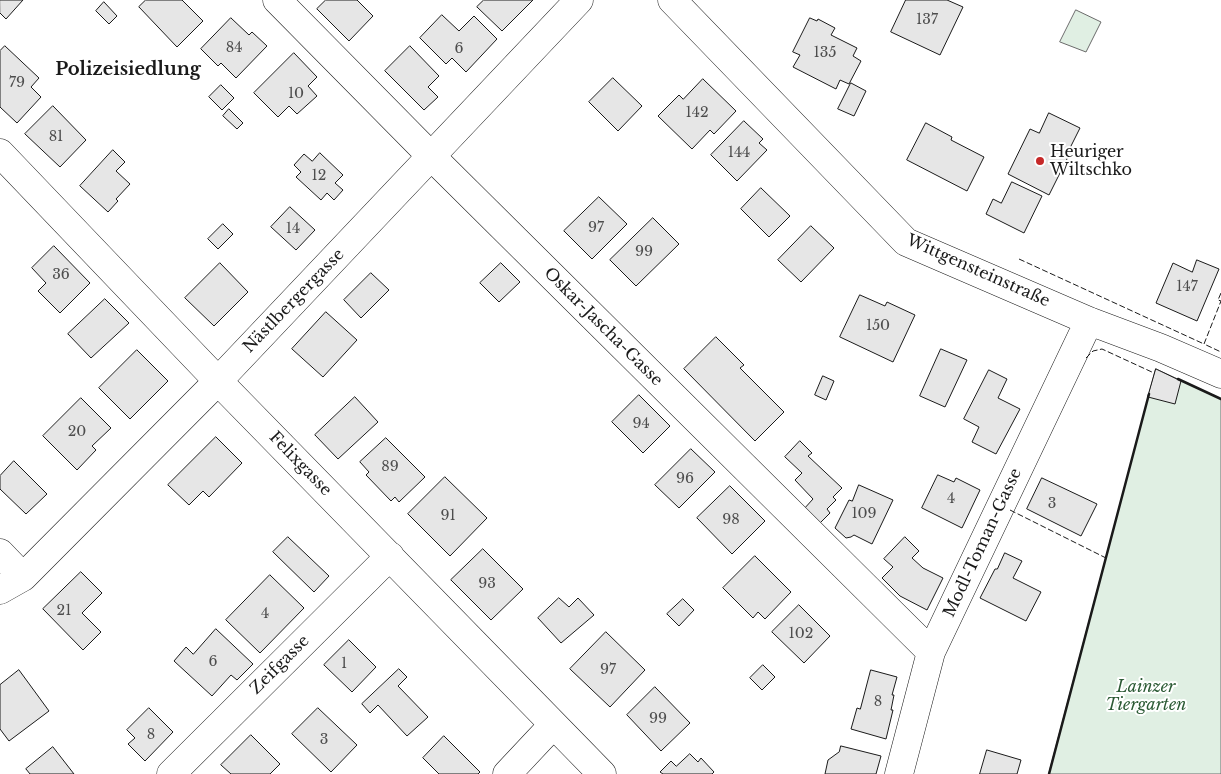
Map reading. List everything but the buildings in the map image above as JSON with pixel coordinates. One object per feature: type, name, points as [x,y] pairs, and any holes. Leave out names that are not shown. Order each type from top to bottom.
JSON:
[{"type":"street","name":"Oskar-Jascha-Gasse","points":[[277,0],[432,157],[932,652]]},
{"type":"street","name":"Nästlbergergasse","points":[[11,584],[218,381],[579,0]]},
{"type":"street","name":"Wittgensteinstraße","points":[[672,0],[906,242],[1221,374]]},
{"type":"street","name":"Felixgasse","points":[[0,153],[218,381],[602,774]]},
{"type":"street","name":"Modl-Toman-Gasse","points":[[899,774],[932,652],[1089,320]]},
{"type":"street","points":[[0,554],[11,584]]},
{"type":"street","name":"Zeifgasse","points":[[170,774],[390,556]]},
{"type":"street","points":[[507,774],[553,725]]},
{"type":"green space","points":[[1076,10],[1101,22],[1086,52],[1060,42]]},
{"type":"green space","name":"Lainzer Tiergarten","points":[[1156,369],[1221,399],[1221,774],[1049,774]]},
{"type":"fence","points":[[1019,259],[1204,344]]},
{"type":"fence","points":[[1221,293],[1218,300],[1221,301],[1204,344],[1221,352]]},
{"type":"fence","points":[[1086,358],[1093,351],[1102,349],[1154,373]]},
{"type":"fence","points":[[1010,510],[1106,558]]},
{"type":"wall","points":[[1178,379],[1221,399]]},
{"type":"wall","points":[[1049,774],[1149,394]]},
{"type":"place","name":"Heuriger Wiltschko","points":[[1040,161]]},
{"type":"district","name":"Polizeisiedlung","points":[[128,70]]}]
